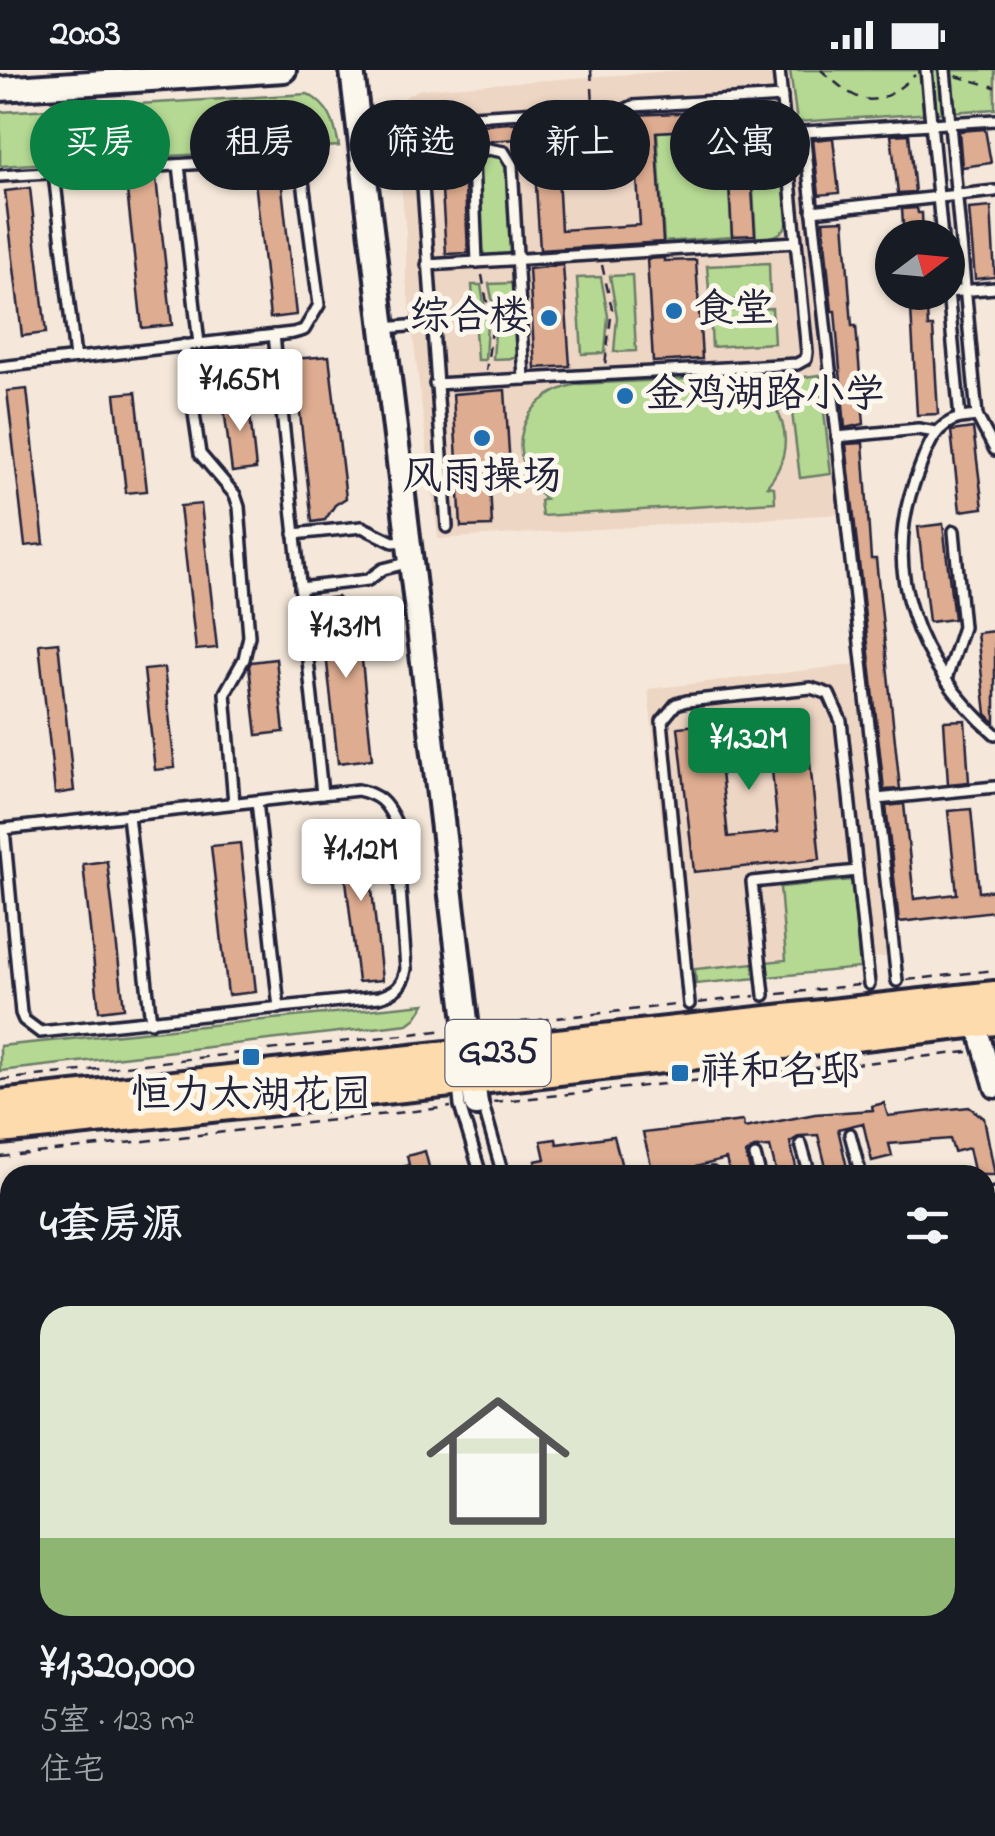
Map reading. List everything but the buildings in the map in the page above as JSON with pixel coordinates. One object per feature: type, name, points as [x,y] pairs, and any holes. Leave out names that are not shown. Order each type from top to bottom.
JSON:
[{"type":"highway","name":"G235","points":[[0,1128],[984,1017]]},
{"type":"highway","name":"G235","points":[[0,1106],[470,1075]]},
{"type":"street","points":[[0,89],[284,70]]},
{"type":"street","points":[[352,70],[470,1075]]},
{"type":"street","points":[[984,1017],[995,1086]]},
{"type":"lane","points":[[436,384],[800,363],[808,352],[779,70]]},
{"type":"lane","points":[[926,70],[940,220]]},
{"type":"lane","points":[[945,71],[958,220]]},
{"type":"lane","points":[[650,105],[782,96]]},
{"type":"lane","points":[[447,527],[420,144],[427,124],[440,118],[510,114]]},
{"type":"lane","points":[[897,981],[804,132],[995,120]]},
{"type":"lane","points":[[477,262],[473,162],[478,152],[488,149],[504,152],[512,164],[524,380]]},
{"type":"lane","points":[[0,367],[274,335],[304,330],[314,319],[319,305],[302,173],[290,163],[269,159],[170,166]]},
{"type":"lane","points":[[179,165],[198,344]]},
{"type":"lane","points":[[0,176],[30,174]]},
{"type":"lane","points":[[56,190],[75,358]]},
{"type":"lane","points":[[812,211],[995,191]]},
{"type":"lane","points":[[427,265],[796,242]]},
{"type":"lane","points":[[995,288],[965,290],[977,416],[995,450]]},
{"type":"lane","points":[[950,310],[960,418]]},
{"type":"lane","points":[[384,328],[431,324]]},
{"type":"lane","points":[[274,335],[322,794]]},
{"type":"lane","points":[[184,345],[200,454],[236,495],[239,507],[249,636],[244,659],[225,694],[234,803]]},
{"type":"lane","points":[[977,416],[949,421],[936,432],[912,487],[902,559],[908,608],[920,637],[964,704],[995,734]]},
{"type":"lane","points":[[837,437],[918,429],[936,432]]},
{"type":"lane","points":[[294,534],[362,527],[410,552],[368,580],[300,588]]},
{"type":"lane","points":[[946,680],[963,627],[954,531]]},
{"type":"lane","points":[[689,1004],[662,721],[676,704],[810,688],[830,694],[841,721],[869,984]]},
{"type":"lane","points":[[877,799],[995,787]]},
{"type":"lane","points":[[358,790],[384,800],[395,821],[406,969],[398,988],[380,997],[52,1033],[40,1032],[24,1020],[2,829],[234,803],[358,790]]},
{"type":"lane","points":[[258,801],[279,1008]]},
{"type":"lane","points":[[128,815],[151,1022]]},
{"type":"lane","points":[[764,996],[752,882],[857,871]]},
{"type":"lane","points":[[470,1075],[481,1165]]},
{"type":"lane","points":[[470,1075],[500,1165]]},
{"type":"lane","points":[[850,1134],[858,1165]]},
{"type":"lane","points":[[801,1144],[807,1165]]},
{"type":"lane","points":[[754,1156],[757,1165]]},
{"type":"path","points":[[591,70],[593,100]]},
{"type":"path","points":[[821,70],[860,100],[877,102],[926,70]]},
{"type":"path","points":[[945,71],[995,88]]},
{"type":"path","points":[[596,254],[612,308],[603,375]]},
{"type":"path","points":[[477,262],[488,293],[492,330],[483,382]]},
{"type":"path","points":[[897,981],[995,970]]},
{"type":"path","points":[[0,1080],[470,1075],[689,1004],[869,984]]},
{"type":"path","points":[[0,1156],[470,1075],[984,1017]]},
{"type":"shaded area","name":"金鸡湖路小学","points":[[685,70],[790,70],[794,100],[670,100],[670,190],[804,190],[842,514],[438,539],[406,279],[402,190],[490,190],[490,100],[404,100],[420,89]]},
{"type":"shaded area","points":[[859,664],[893,956],[678,978],[648,689]]},
{"type":"green space","points":[[790,70],[995,70],[995,109],[810,121],[810,100],[794,100]]},
{"type":"green space","points":[[308,94],[316,100],[205,100]]},
{"type":"green space","points":[[190,101],[190,155],[170,156],[170,102]]},
{"type":"green space","points":[[30,110],[30,164],[0,166],[0,112]]},
{"type":"green space","points":[[330,116],[335,129],[339,146],[330,147]]},
{"type":"green space","points":[[670,131],[670,190],[729,190],[732,237],[664,242],[657,132]]},
{"type":"green space","points":[[490,154],[502,155],[507,163],[512,255],[481,257],[477,190],[490,190]]},
{"type":"green space","points":[[753,190],[787,190],[790,217],[785,228],[773,236],[756,239]]},
{"type":"green space","points":[[769,263],[770,298],[710,302],[707,266]]},
{"type":"green space","points":[[632,275],[636,351],[614,352],[617,317],[610,276]]},
{"type":"green space","points":[[601,277],[608,316],[605,353],[582,354],[577,278]]},
{"type":"green space","points":[[514,283],[519,358],[493,359],[496,318],[489,284]]},
{"type":"green space","points":[[472,285],[481,285],[487,322],[485,360],[477,360]]},
{"type":"green space","points":[[772,308],[774,343],[712,347],[710,312]]},
{"type":"green space","points":[[820,375],[831,474],[800,478],[788,379]]},
{"type":"green space","points":[[732,377],[764,394],[782,421],[783,454],[767,486],[774,487],[775,502],[542,516],[540,501],[545,499],[523,465],[520,447],[529,415],[541,401],[578,384]]},
{"type":"green space","points":[[852,880],[860,968],[696,984],[695,969],[786,960],[780,887]]},
{"type":"green space","points":[[425,1004],[408,1024],[0,1071],[0,1046]]},
{"type":"place","name":"食堂","points":[[674,311]]},
{"type":"place","name":"综合楼","points":[[549,318]]},
{"type":"place","name":"金鸡湖路小学","points":[[625,396]]},
{"type":"place","name":"风雨操场","points":[[482,438]]},
{"type":"place","name":"恒力太湖花园","points":[[251,1057]]},
{"type":"place","name":"祥和名邸","points":[[680,1073]]}]
